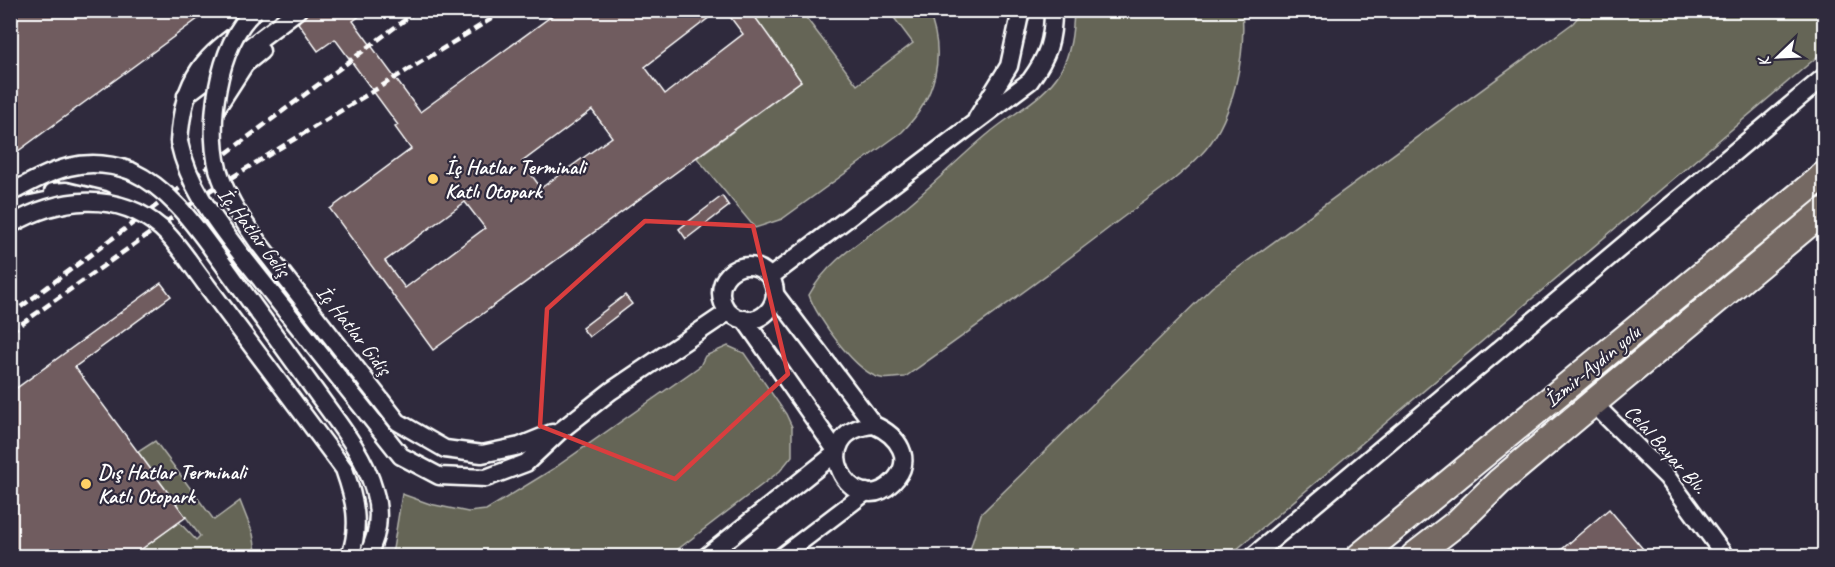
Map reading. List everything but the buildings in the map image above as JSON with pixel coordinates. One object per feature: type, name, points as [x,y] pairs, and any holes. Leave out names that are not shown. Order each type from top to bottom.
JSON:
[{"type":"highway","name":"İzmir-Aydın yolu","points":[[1360,556],[1824,175]]},
{"type":"highway","name":"İzmir-Aydın yolu","points":[[1414,556],[1458,522],[1499,482],[1824,211]]},
{"type":"street","name":"İç Hatlar Gidiş","points":[[256,10],[235,37],[227,55],[217,93],[214,139],[220,176],[235,209],[260,245],[398,422],[445,449],[482,454],[520,446],[560,430]]},
{"type":"street","name":"İç Hatlar Geliş","points":[[269,10],[200,64],[185,95],[178,142],[194,188],[210,215],[401,456],[439,476],[486,478],[525,463],[560,430]]},
{"type":"street","points":[[185,95],[298,10]]},
{"type":"street","name":"İç Hatlar Gidiş","points":[[216,110],[245,64],[311,10]]},
{"type":"street","points":[[972,126],[1009,66],[1021,10]]},
{"type":"street","points":[[770,277],[1030,81],[1042,64],[1053,38],[1053,10]]},
{"type":"street","points":[[1253,556],[1824,77]]},
{"type":"street","points":[[10,193],[50,171],[76,164],[108,164],[131,171],[149,180],[173,200],[226,268],[341,426],[369,474],[375,492],[378,514],[376,540],[367,556]]},
{"type":"street","points":[[10,200],[39,192],[66,191],[113,203],[140,213],[163,229],[344,469],[355,500],[357,531],[350,556]]},
{"type":"street","points":[[10,212],[30,204],[65,196],[113,203]]},
{"type":"street","points":[[10,225],[29,214],[52,206],[84,200],[113,203]]},
{"type":"street","points":[[782,556],[866,492],[887,488],[901,471],[903,460],[897,440],[889,432],[874,425],[775,294],[770,277],[756,266],[738,267],[724,278],[721,296],[728,312],[744,320],[837,452],[837,463],[846,482],[866,492]]},
{"type":"street","points":[[744,320],[753,319],[768,310],[775,294]]},
{"type":"street","points":[[560,430],[611,390],[728,312]]},
{"type":"street","name":"Celal Bayar Blv.","points":[[1593,403],[1667,477],[1725,556]]},
{"type":"street","points":[[707,556],[837,452],[848,434],[858,428],[874,425]]},
{"type":"street","points":[[1692,512],[1713,556]]},
{"type":"highlighted area","points":[[645,221],[753,226],[788,374],[675,479],[540,426],[547,309]]},
{"type":"green space","points":[[1584,10],[1824,11],[1824,51],[1229,556],[968,556],[981,514],[1212,287],[1573,23]]},
{"type":"green space","points":[[750,11],[801,11],[857,85],[913,43],[889,11],[928,11],[937,44],[935,75],[930,90],[914,119],[902,132],[782,219],[755,228],[697,158],[801,81]]},
{"type":"green space","points":[[1074,11],[1242,11],[1240,64],[1231,101],[1216,135],[1197,159],[1164,187],[905,377],[884,379],[871,374],[839,343],[820,317],[809,295],[826,272],[846,252],[905,208],[988,134],[1027,106],[1053,82],[1067,57]]},
{"type":"green space","points":[[728,346],[744,353],[786,414],[792,427],[792,456],[780,471],[669,556],[388,556],[393,549],[402,494],[430,504],[468,512],[486,510],[553,469],[700,366],[705,356]]},
{"type":"green space","points":[[155,441],[214,520],[240,501],[253,534],[257,556],[132,556],[179,522],[196,540],[200,536],[138,452]]},
{"type":"railway","points":[[10,315],[418,10]]},
{"type":"railway","points":[[10,332],[211,190],[506,10]]},
{"type":"place","name":"İç Hatlar Terminali Katlı Otopark","points":[[433,179]]},
{"type":"place","name":"Dış Hatlar Terminali Katlı Otopark","points":[[86,484]]}]
